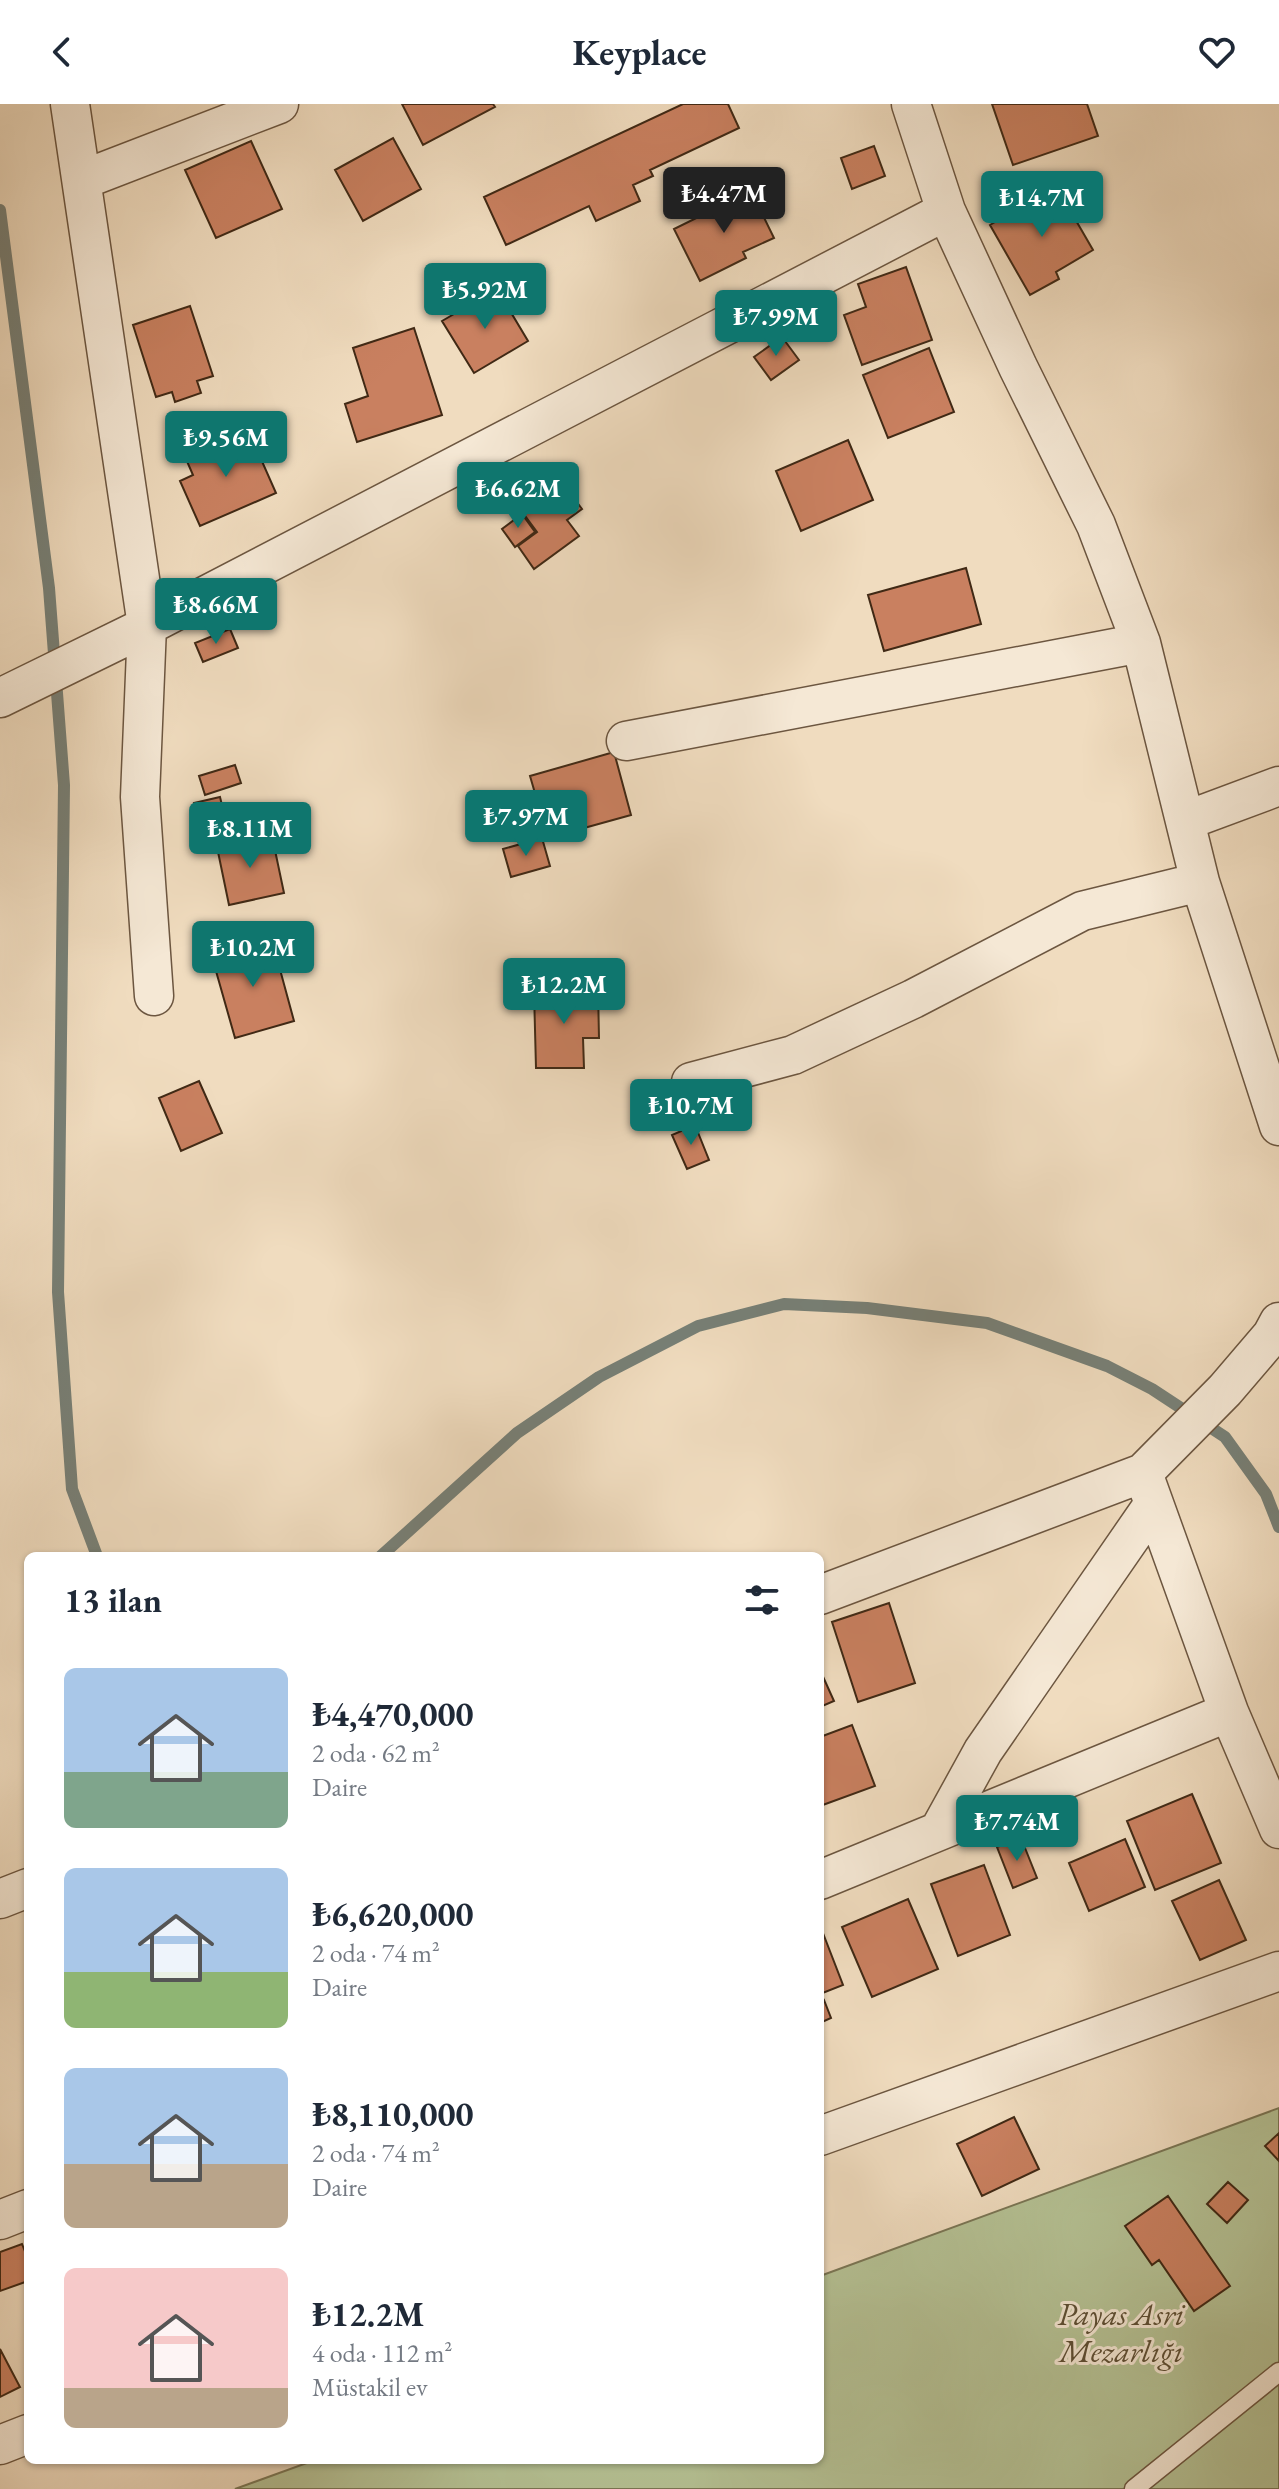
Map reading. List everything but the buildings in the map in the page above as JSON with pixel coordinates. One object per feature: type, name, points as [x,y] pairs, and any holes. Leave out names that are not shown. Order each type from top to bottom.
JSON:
[{"type":"street","points":[[70,104],[147,626],[140,797],[154,996]]},
{"type":"street","points":[[82,180],[279,104]]},
{"type":"street","points":[[911,104],[946,211],[1096,525],[1141,643],[1200,882],[1279,1126]]},
{"type":"street","points":[[9,693],[147,626],[946,211]]},
{"type":"street","points":[[626,741],[1141,643]]},
{"type":"street","points":[[1185,821],[1279,786]]},
{"type":"street","points":[[691,1082],[793,1055],[913,999],[1082,911],[1200,882]]},
{"type":"street","points":[[940,1829],[983,1751],[1177,1441],[1225,1390],[1272,1335],[1279,1322]]},
{"type":"street","points":[[824,1594],[1148,1489]]},
{"type":"street","points":[[1148,1489],[1229,1712],[1279,1829]]},
{"type":"street","points":[[824,1878],[1229,1712]]},
{"type":"street","points":[[0,1899],[24,1890]]},
{"type":"street","points":[[824,2135],[1279,1971]]},
{"type":"street","points":[[0,2220],[24,2211]]},
{"type":"street","points":[[0,2445],[24,2436]]},
{"type":"lane","points":[[1134,2489],[1279,2372]]},
{"type":"green space","name":"Payas Asri Mezarlığı","points":[[1279,2108],[1279,2489],[235,2489],[304,2464],[824,2464],[824,2275]]},
{"type":"waterway","points":[[0,210],[49,588],[64,785],[58,1292],[72,1489],[96,1552]]},
{"type":"waterway","points":[[385,1552],[517,1433],[599,1377],[698,1326],[784,1304],[867,1308],[987,1323],[1107,1366],[1152,1389],[1225,1437],[1266,1494],[1279,1527]]}]
